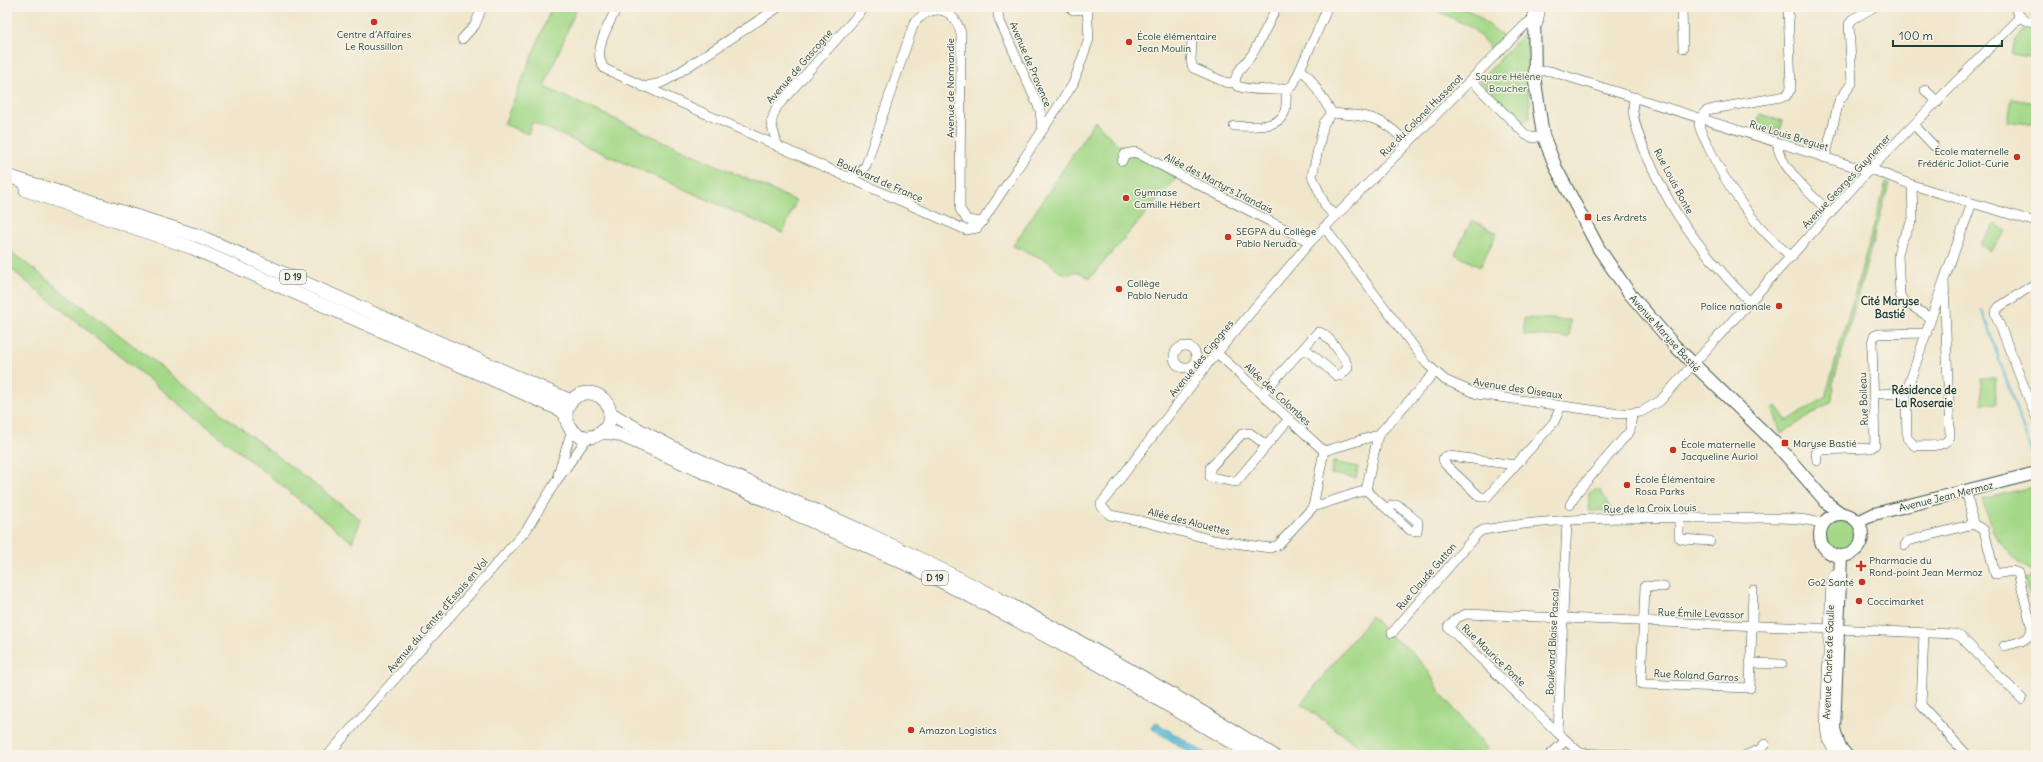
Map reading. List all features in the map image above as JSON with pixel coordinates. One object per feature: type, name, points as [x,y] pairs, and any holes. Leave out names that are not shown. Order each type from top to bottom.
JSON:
[{"type":"main road","name":"D 19","points":[[7,176],[200,236],[571,401]]},
{"type":"main road","name":"D 19","points":[[7,184],[193,248],[510,387],[561,410],[566,415]]},
{"type":"main road","points":[[582,393],[595,393],[606,401],[610,413],[610,420],[602,432],[588,437],[582,436],[572,430],[566,415],[571,401],[582,393]]},
{"type":"main road","name":"D 19","points":[[610,413],[659,441],[864,532],[1005,602],[1162,688],[1274,755]]},
{"type":"main road","name":"D 19","points":[[602,432],[618,434],[913,567],[1091,660],[1253,755]]},
{"type":"street","points":[[462,39],[475,25],[482,7]]},
{"type":"street","name":"Boulevard de France","points":[[617,7],[599,50],[600,62],[608,71],[961,229],[974,229],[982,222]]},
{"type":"street","points":[[643,86],[661,83],[669,79],[779,7]]},
{"type":"street","name":"Avenue de Gascogne","points":[[778,147],[771,123],[776,108],[865,7]]},
{"type":"street","name":"Avenue de Provence","points":[[996,7],[999,19],[1040,110],[1042,131]]},
{"type":"street","points":[[982,222],[1073,84],[1088,38],[1087,8],[1073,10],[1069,7]]},
{"type":"street","points":[[1235,82],[1245,60],[1251,55],[1270,22],[1276,7]]},
{"type":"street","points":[[1235,82],[1237,86],[1248,88],[1286,88],[1294,85],[1325,14],[1326,7]]},
{"type":"street","name":"Avenue Maryse Bastié","points":[[1534,38],[1541,7]]},
{"type":"street","points":[[1682,7],[1683,48]]},
{"type":"street","points":[[1788,7],[1790,93],[1786,96],[1706,111],[1700,119],[1700,128],[1731,187],[1754,219],[1792,257]]},
{"type":"street","points":[[1825,158],[1840,102],[1852,83],[1849,24],[1853,19],[1874,7]]},
{"type":"street","points":[[2015,7],[2020,17],[2027,21],[2036,21]]},
{"type":"street","name":"Avenue de Normandie","points":[[846,177],[861,172],[866,165],[914,23],[930,10],[943,10],[956,21],[961,33],[960,209],[967,220],[982,222]]},
{"type":"street","name":"Avenue Maryse Bastié","points":[[1534,13],[1536,96],[1543,135],[1556,168],[1599,249],[1630,294],[1693,364],[1778,446],[1827,503],[1842,514]]},
{"type":"street","name":"Rue du Colonel Hussenot","points":[[1324,227],[1472,80],[1526,24],[1534,13]]},
{"type":"street","name":"Avenue Georges Guynemer","points":[[1693,364],[1792,257],[1868,171],[1915,126],[2020,17]]},
{"type":"street","points":[[1192,40],[1191,61],[1193,68],[1227,83],[1235,82]]},
{"type":"street","points":[[1301,70],[1309,77],[1332,113],[1378,119],[1393,128],[1408,144]]},
{"type":"street","name":"Rue Louis Breguet","points":[[1535,71],[1550,71],[1778,144],[1868,171],[1876,172],[1912,185],[2036,222]]},
{"type":"street","points":[[1472,80],[1526,135],[1534,138],[1543,135]]},
{"type":"street","points":[[1234,126],[1273,124],[1280,119],[1285,111],[1286,88]]},
{"type":"street","points":[[1925,90],[1938,102]]},
{"type":"street","name":"Rue Louis Bonte","points":[[1635,97],[1633,100],[1633,119],[1646,153],[1680,219],[1713,261],[1750,302]]},
{"type":"street","points":[[1332,113],[1324,124],[1312,176],[1326,207],[1335,216]]},
{"type":"street","points":[[1915,126],[1934,146]]},
{"type":"street","points":[[1778,144],[1780,156],[1795,176],[1831,213]]},
{"type":"street","name":"Allée des Martyrs Irlandais","points":[[1122,161],[1125,154],[1135,152],[1310,242]]},
{"type":"street","points":[[1912,185],[1913,219],[1901,242],[1898,255],[1900,295],[1903,301],[1931,318]]},
{"type":"street","points":[[1944,280],[1950,436],[1948,441],[1943,445],[1915,446],[1907,438],[1906,393],[1944,280],[1972,203]]},
{"type":"street","name":"Avenue des Oiseaux","points":[[1324,227],[1435,372],[1451,383],[1476,394],[1632,414],[1649,408],[1660,401],[1693,364]]},
{"type":"street","name":"Avenue des Cigognes","points":[[1102,507],[1101,504],[1106,496],[1210,361],[1324,227]]},
{"type":"street","points":[[2036,282],[1999,307],[1995,313],[2036,417]]},
{"type":"street","points":[[1262,394],[1301,352],[1315,334],[1323,332],[1346,362],[1348,368],[1340,376],[1337,376],[1308,351],[1301,352]]},
{"type":"street","name":"Rue Boileau","points":[[1817,461],[1816,453],[1822,450],[1871,448],[1875,445],[1872,343],[1874,336],[1879,334],[1926,333]]},
{"type":"street","points":[[1183,346],[1190,347],[1194,352],[1195,359],[1189,367],[1180,367],[1175,362],[1174,355],[1177,349],[1183,346]]},
{"type":"street","name":"Allée des Colombes","points":[[1217,353],[1324,451]]},
{"type":"street","points":[[1195,359],[1210,361]]},
{"type":"street","points":[[1189,367],[1195,382]]},
{"type":"street","points":[[1366,490],[1378,435],[1435,372]]},
{"type":"street","points":[[1874,394],[1906,393]]},
{"type":"street","points":[[1515,465],[1450,456],[1446,456],[1443,459],[1445,464],[1484,498],[1487,497],[1554,422],[1561,406]]},
{"type":"street","points":[[1570,505],[1578,490],[1630,431],[1632,414]]},
{"type":"street","points":[[1266,445],[1250,433],[1244,433],[1210,468],[1210,477],[1236,482],[1289,419]]},
{"type":"street","points":[[555,483],[572,430]]},
{"type":"street","points":[[1366,490],[1312,507],[1324,451],[1378,435]]},
{"type":"street","points":[[555,483],[588,437]]},
{"type":"street","name":"Avenue Jean Mermoz","points":[[1858,522],[1874,514],[2036,474]]},
{"type":"street","name":"Avenue du Centre d'Essais en Vol","points":[[328,755],[527,529],[555,483]]},
{"type":"street","points":[[1366,490],[1387,508]]},
{"type":"street","points":[[1967,492],[1973,524]]},
{"type":"street","points":[[1827,503],[1827,521],[1821,534],[1823,545],[1831,553],[1842,556],[1854,552],[1861,541],[1862,535],[1858,522],[1848,515],[1842,514],[1827,521]]},
{"type":"street","name":"Allée des Alouettes","points":[[1102,507],[1110,515],[1141,521],[1214,540],[1251,546],[1275,547],[1312,507]]},
{"type":"street","points":[[1679,518],[1679,537],[1682,540],[1710,541]]},
{"type":"street","name":"Rue de la Croix Louis","points":[[1478,533],[1494,528],[1567,521],[1679,518],[1796,519],[1827,521]]},
{"type":"street","name":"Boulevard Blaise Pascal","points":[[1558,732],[1567,521]]},
{"type":"street","points":[[1905,545],[1908,541],[1973,524],[1984,530],[1995,574],[2012,571],[2018,573],[2031,622],[2031,636],[2027,639],[2004,646]]},
{"type":"street","name":"Rue Claude Gutton","points":[[1392,633],[1478,533]]},
{"type":"street","name":"Avenue Charles de Gaulle","points":[[1836,755],[1827,740],[1825,727],[1833,630],[1842,556]]},
{"type":"street","points":[[1643,622],[1645,586],[1664,587]]},
{"type":"street","name":"Rue Roland Garros","points":[[1643,622],[1641,684],[1750,688],[1753,590]]},
{"type":"street","name":"Rue Maurice Ponte","points":[[1558,732],[1448,627],[1457,618],[1466,614],[1564,619]]},
{"type":"street","name":"Rue Émile Levassor","points":[[1564,619],[1954,634],[1961,637],[2022,699]]},
{"type":"street","name":"Avenue Charles de Gaulle","points":[[1833,630],[1834,729],[1839,746],[1846,755]]},
{"type":"street","points":[[1924,633],[1921,705],[1967,755]]},
{"type":"street","points":[[1750,663],[1782,664]]},
{"type":"street","points":[[1558,732],[1580,754],[1628,755]]},
{"type":"street","points":[[1550,755],[1566,740]]},
{"type":"street","points":[[1746,755],[1759,750],[1765,744]]},
{"type":"green space","points":[[552,7],[577,7],[544,87],[796,201],[783,233],[532,122],[528,134],[504,124]]},
{"type":"green space","points":[[1430,7],[1461,7],[1475,14],[1503,36],[1491,48],[1472,28]]},
{"type":"green space","points":[[2030,26],[2036,38],[2036,58],[2012,54],[2015,39]]},
{"type":"green space","name":"Square Hélène Boucher","points":[[1521,36],[1527,39],[1530,118],[1527,121],[1519,120],[1480,81]]},
{"type":"green space","points":[[2012,99],[2036,103],[2036,125],[2008,121]]},
{"type":"green space","points":[[1760,114],[1783,121],[1779,133],[1757,126]]},
{"type":"green space","points":[[1095,121],[1115,142],[1176,178],[1090,278],[1078,272],[1068,274],[1059,272],[1048,261],[1013,246]]},
{"type":"green space","points":[[1886,183],[1889,184],[1833,384],[1832,401],[1781,434],[1773,409],[1776,406],[1787,421],[1825,398]]},
{"type":"green space","points":[[1472,220],[1497,233],[1480,267],[1455,254]]},
{"type":"green space","points":[[1996,224],[2006,231],[1990,252],[1980,244]]},
{"type":"green space","points":[[7,249],[361,520],[352,542],[7,266]]},
{"type":"green space","points":[[1524,318],[1570,320],[1569,337],[1524,335]]},
{"type":"green space","points":[[1981,378],[1995,378],[1996,403],[1982,404]]},
{"type":"green space","points":[[1333,462],[1358,467],[1356,478],[1331,474]]},
{"type":"green space","points":[[2036,486],[2036,574],[2017,561],[1995,536],[1982,499]]},
{"type":"green space","points":[[1595,490],[1601,491],[1611,510],[1589,511],[1589,493]]},
{"type":"green space","points":[[1840,520],[1851,524],[1855,535],[1851,546],[1840,550],[1829,546],[1825,535],[1829,524]]},
{"type":"green space","points":[[2032,577],[2036,579],[2036,592],[2029,594],[2025,579]]},
{"type":"green space","points":[[1371,616],[1390,636],[1411,651],[1429,672],[1440,692],[1492,755],[1371,755],[1301,704]]},
{"type":"water","points":[[1155,722],[1208,755],[1194,755],[1151,728]]},
{"type":"waterway","points":[[1982,310],[2033,457]]},
{"type":"place","name":"Centre d’Affaires Le Roussillon","points":[[374,22]]},
{"type":"place","name":"École élémentaire Jean Moulin","points":[[1129,42]]},
{"type":"place","name":"École maternelle Frédéric Joliot-Curie","points":[[2017,157]]},
{"type":"place","name":"Gymnase Camille Hébert","points":[[1126,198]]},
{"type":"place","name":"Les Ardrets","points":[[1588,217]]},
{"type":"place","name":"SEGPA du Collège Pablo Neruda","points":[[1228,237]]},
{"type":"place","name":"Collège Pablo Neruda","points":[[1119,289]]},
{"type":"place","name":"Police nationale","points":[[1779,306]]},
{"type":"place","name":"Maryse Bastié","points":[[1785,443]]},
{"type":"place","name":"École maternelle Jacqueline Auriol","points":[[1673,450]]},
{"type":"place","name":"École Élémentaire Rosa Parks","points":[[1627,485]]},
{"type":"place","name":"Pharmacie du Rond-point Jean Mermoz","points":[[1861,566]]},
{"type":"place","name":"Go2 Santé","points":[[1862,582]]},
{"type":"place","name":"Coccimarket","points":[[1859,601]]},
{"type":"place","name":"Amazon Logistics","points":[[911,730]]},
{"type":"district","name":"Cité Maryse Bastié","points":[[1890,307]]},
{"type":"district","name":"Résidence de La Roseraie","points":[[1924,396]]}]
